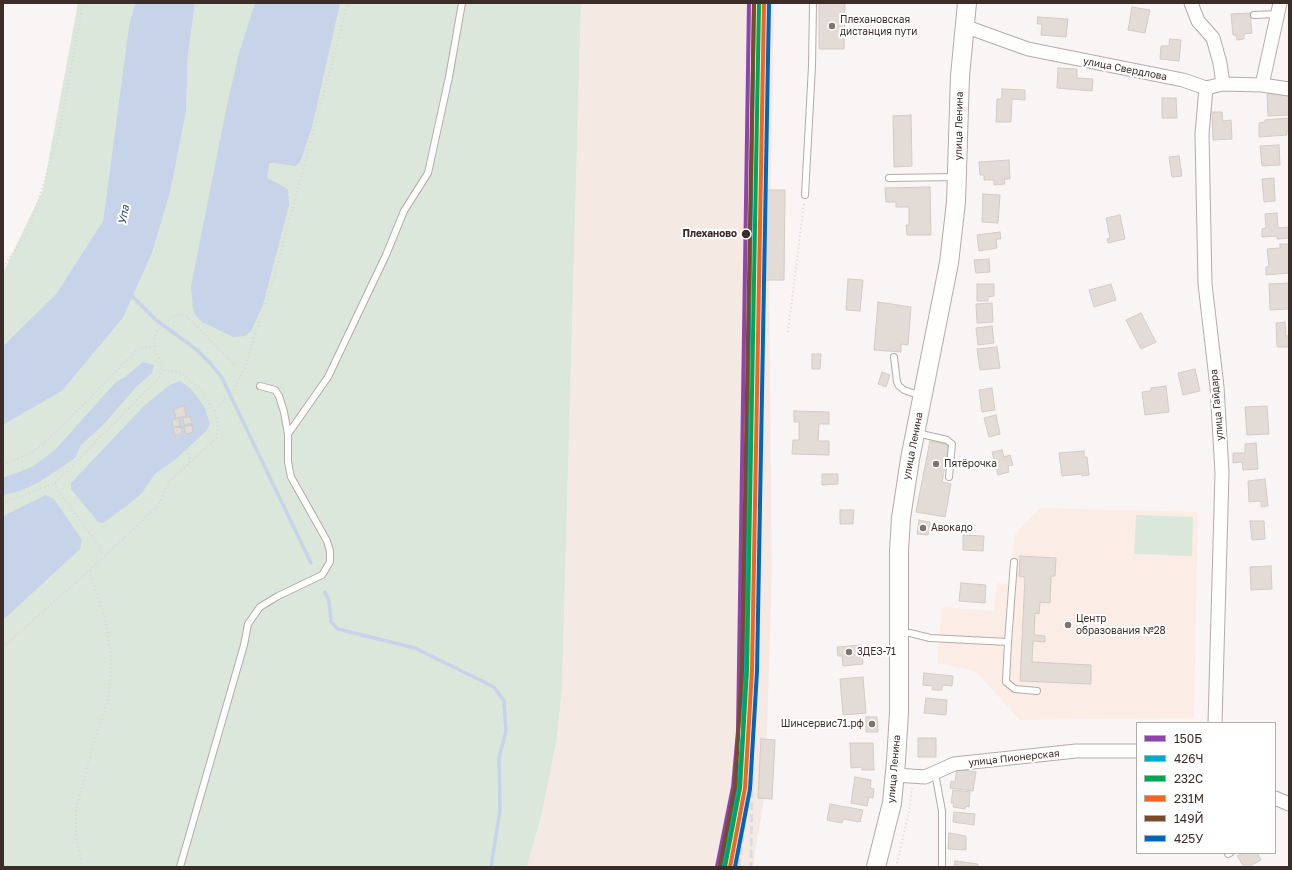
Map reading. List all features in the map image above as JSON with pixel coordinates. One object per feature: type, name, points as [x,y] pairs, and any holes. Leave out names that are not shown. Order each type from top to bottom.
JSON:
[{"type":"main road","name":"улица Ленина","points":[[876,867],[892,803],[903,776],[899,712],[898,632],[901,518],[915,433],[949,263],[957,177],[964,26],[967,3]]},
{"type":"street","points":[[1191,3],[1198,21],[1213,38],[1220,63],[1223,84]]},
{"type":"street","points":[[1262,85],[1279,8]]},
{"type":"street","name":"улица Свердлова","points":[[964,26],[1028,49],[1183,80],[1206,88]]},
{"type":"street","points":[[1206,88],[1223,84],[1262,85],[1289,89]]},
{"type":"street","name":"улица Гайдара","points":[[1206,88],[1202,134],[1205,284],[1222,457],[1222,533],[1216,722]]},
{"type":"street","name":"улица Пионерская","points":[[903,776],[925,777],[947,766],[960,763],[1076,751],[1136,752]]},
{"type":"street","points":[[1276,798],[1289,804]]},
{"type":"lane","points":[[288,434],[328,377],[386,255],[404,211],[428,173],[449,76],[462,3]]},
{"type":"lane","points":[[805,195],[812,66],[813,3]]},
{"type":"lane","points":[[1254,14],[1279,8]]},
{"type":"lane","points":[[888,178],[957,177]]},
{"type":"lane","points":[[894,357],[897,382],[899,386],[904,390],[923,396]]},
{"type":"lane","points":[[180,867],[244,645],[248,624],[260,607],[278,596],[322,575],[330,562],[327,541],[291,478],[288,462],[288,434],[280,396],[275,390],[260,386]]},
{"type":"lane","points":[[915,433],[947,440],[952,444],[949,477]]},
{"type":"lane","points":[[1014,562],[1006,678],[1007,683],[1015,689],[1037,691]]},
{"type":"lane","points":[[898,632],[910,633],[930,638],[1008,642]]},
{"type":"lane","points":[[935,773],[942,811],[942,867]]},
{"type":"path","points":[[3,267],[28,232],[58,139],[83,3]]},
{"type":"path","points":[[215,411],[232,393],[238,381],[264,308],[276,271],[348,3]]},
{"type":"path","points":[[788,332],[805,195]]},
{"type":"path","points":[[3,503],[55,483],[159,378],[162,370],[161,362],[154,346],[155,336],[162,326],[173,316],[183,315],[190,319],[236,366]]},
{"type":"path","points":[[3,465],[31,453],[44,443],[138,349],[154,346]]},
{"type":"path","points":[[3,647],[89,571],[159,504],[169,482],[216,438],[218,422],[215,411],[202,391],[176,371],[162,370]]},
{"type":"path","points":[[181,418],[190,462]]},
{"type":"path","points":[[55,483],[58,491],[100,546],[103,556]]},
{"type":"path","points":[[83,867],[76,837],[76,811],[91,750],[108,700],[112,661],[104,618],[89,571]]},
{"type":"path","points":[[896,867],[909,812],[903,776]]},
{"type":"shaded area","points":[[581,3],[774,3],[769,286],[772,571],[765,792],[753,867],[527,867],[542,813],[557,738],[562,689]]},
{"type":"shaded area","name":"Центр образования №28","points":[[1040,508],[1198,512],[1194,718],[1020,720],[975,671],[937,663],[942,607],[994,611],[997,583],[1008,584],[1015,534]]},
{"type":"green space","points":[[78,3],[135,3],[129,25],[103,221],[56,294],[3,346],[3,273],[43,190]]},
{"type":"green space","points":[[195,3],[581,3],[562,689],[557,738],[542,813],[527,867],[3,867],[3,425],[62,391],[123,318],[152,253],[170,193],[186,112],[188,55]]},
{"type":"green space","points":[[1136,515],[1193,517],[1192,556],[1134,554]]},
{"type":"water","name":"Упа","points":[[135,3],[195,3],[188,55],[186,112],[170,193],[152,253],[123,318],[62,391],[3,425],[3,346],[56,294],[103,221],[129,25]]},
{"type":"water","points":[[255,3],[340,3],[312,127],[301,160],[296,166],[273,163],[270,163],[269,165],[267,178],[288,189],[289,205],[263,305],[251,331],[245,336],[233,337],[202,322],[196,316],[193,309],[191,286],[227,105],[239,53]]},
{"type":"water","points":[[143,362],[154,365],[152,373],[137,386],[103,425],[81,445],[75,458],[41,481],[20,491],[3,495],[3,478],[32,467],[55,450],[116,382],[125,377]]},
{"type":"water","points":[[180,381],[191,389],[204,406],[210,424],[207,430],[176,459],[155,474],[141,494],[106,521],[102,523],[98,522],[71,489],[71,483],[145,405],[170,385]]},
{"type":"water","points":[[46,495],[54,499],[82,540],[80,549],[3,620],[3,516]]},
{"type":"building","name":"Плехановская дистанция пути","points":[[819,3],[845,3],[844,49],[819,49]]},
{"type":"building","points":[[1132,7],[1150,10],[1145,33],[1128,30]]},
{"type":"building","points":[[1250,13],[1252,33],[1244,34],[1244,39],[1237,40],[1236,35],[1233,35],[1231,14]]},
{"type":"building","points":[[1038,17],[1068,19],[1066,37],[1041,35],[1042,24],[1037,24]]},
{"type":"building","points":[[1170,39],[1181,40],[1179,61],[1160,59],[1161,46],[1169,46]]},
{"type":"building","points":[[1058,68],[1077,69],[1077,78],[1093,79],[1092,91],[1057,88]]},
{"type":"building","points":[[1002,89],[1025,90],[1025,100],[1012,99],[1011,122],[996,122],[997,99],[1002,99]]},
{"type":"building","points":[[1289,93],[1289,115],[1268,116],[1267,94]]},
{"type":"building","points":[[1162,98],[1176,98],[1177,118],[1162,118]]},
{"type":"building","points":[[1212,112],[1222,112],[1223,121],[1231,120],[1232,139],[1213,140]]},
{"type":"building","points":[[911,115],[912,166],[894,167],[893,116]]},
{"type":"building","points":[[1289,118],[1289,130],[1287,130],[1287,135],[1259,137],[1259,123],[1265,122],[1265,120]]},
{"type":"building","points":[[1279,145],[1280,165],[1262,166],[1260,146]]},
{"type":"building","points":[[1179,156],[1182,176],[1172,177],[1169,157]]},
{"type":"building","points":[[1009,160],[1010,179],[1004,179],[1005,184],[994,185],[994,180],[984,180],[984,175],[980,175],[979,162]]},
{"type":"building","points":[[1274,178],[1275,201],[1264,202],[1262,179]]},
{"type":"building","points":[[930,187],[931,235],[907,235],[906,225],[909,225],[909,207],[896,207],[896,202],[886,202],[885,188]]},
{"type":"building","points":[[765,190],[785,190],[784,280],[764,280]]},
{"type":"building","points":[[983,194],[1000,195],[998,223],[982,222]]},
{"type":"building","points":[[1277,213],[1278,228],[1289,227],[1289,238],[1277,239],[1277,236],[1262,237],[1262,229],[1266,228],[1265,214]]},
{"type":"building","points":[[1120,215],[1125,239],[1108,243],[1107,239],[1110,238],[1106,218]]},
{"type":"building","points":[[1000,232],[1001,239],[996,239],[997,248],[979,251],[977,235]]},
{"type":"building","points":[[1280,244],[1289,244],[1289,273],[1266,275],[1266,267],[1269,266],[1267,249],[1280,248]]},
{"type":"building","points":[[989,259],[990,272],[976,273],[974,260]]},
{"type":"building","points":[[848,279],[863,280],[860,311],[846,310]]},
{"type":"building","points":[[1289,283],[1289,309],[1270,310],[1269,284]]},
{"type":"building","points":[[977,284],[994,284],[994,296],[988,297],[988,301],[977,301]]},
{"type":"building","points":[[1111,284],[1116,300],[1094,307],[1089,290]]},
{"type":"building","points":[[878,302],[911,307],[908,345],[901,344],[901,352],[874,350]]},
{"type":"building","points":[[992,303],[993,322],[977,323],[976,304]]},
{"type":"building","points":[[1141,313],[1156,342],[1141,349],[1126,320]]},
{"type":"building","points":[[1285,322],[1286,336],[1289,336],[1289,347],[1277,347],[1276,323]]},
{"type":"building","points":[[992,326],[994,343],[978,345],[976,328]]},
{"type":"building","points":[[997,347],[1000,368],[980,370],[977,349]]},
{"type":"building","points":[[812,354],[821,354],[820,369],[812,369]]},
{"type":"building","points":[[1195,369],[1200,391],[1183,395],[1178,373]]},
{"type":"building","points":[[882,372],[890,375],[886,387],[878,384]]},
{"type":"building","points":[[1166,386],[1169,412],[1145,415],[1142,392],[1151,391],[1151,388]]},
{"type":"building","points":[[992,388],[995,410],[982,412],[979,390]]},
{"type":"building","points":[[184,406],[186,416],[176,418],[174,409]]},
{"type":"building","points":[[1267,406],[1269,434],[1247,435],[1245,407]]},
{"type":"building","points":[[794,411],[829,412],[829,424],[819,424],[818,441],[829,441],[829,455],[792,454],[793,440],[799,440],[799,422],[794,422]]},
{"type":"building","points":[[996,415],[1000,434],[989,437],[984,418]]},
{"type":"building","points":[[190,417],[192,423],[184,425],[183,418]]},
{"type":"building","points":[[179,419],[180,426],[173,427],[172,420]]},
{"type":"building","points":[[192,425],[193,432],[186,434],[184,427]]},
{"type":"building","points":[[181,427],[182,434],[175,435],[173,428]]},
{"type":"building","name":"Пятёрочка","points":[[930,441],[949,445],[942,482],[951,484],[945,517],[916,512]]},
{"type":"building","points":[[1256,443],[1258,469],[1243,470],[1242,462],[1233,463],[1233,453],[1245,453],[1245,444]]},
{"type":"building","points":[[1002,450],[1004,457],[1010,455],[1013,465],[1008,466],[1009,472],[998,475],[992,452]]},
{"type":"building","points":[[1084,451],[1084,457],[1087,457],[1089,475],[1082,476],[1081,474],[1062,476],[1059,453]]},
{"type":"building","points":[[822,474],[838,474],[838,484],[822,485]]},
{"type":"building","points":[[1265,479],[1268,506],[1261,507],[1261,501],[1249,502],[1248,481]]},
{"type":"building","points":[[840,510],[854,510],[853,524],[840,524]]},
{"type":"building","name":"Авокадо","points":[[919,520],[930,522],[928,535],[917,534]]},
{"type":"building","points":[[1250,521],[1264,521],[1265,539],[1252,540]]},
{"type":"building","points":[[963,535],[984,536],[983,551],[963,550]]},
{"type":"building","points":[[1020,556],[1056,558],[1055,576],[1051,576],[1050,603],[1040,602],[1039,614],[1035,613],[1034,635],[1045,636],[1045,642],[1033,641],[1032,662],[1091,665],[1091,684],[1020,681],[1025,577],[1019,576]]},
{"type":"building","points":[[1271,566],[1272,589],[1251,590],[1250,567]]},
{"type":"building","points":[[961,583],[986,585],[985,603],[959,601]]},
{"type":"building","name":"3ДЕЗ-71","points":[[861,645],[863,664],[843,666],[842,656],[838,656],[837,647]]},
{"type":"building","points":[[924,673],[953,676],[952,686],[942,685],[942,690],[932,690],[933,686],[923,685]]},
{"type":"building","points":[[863,677],[866,713],[843,715],[840,679]]},
{"type":"building","points":[[926,698],[947,700],[946,715],[924,713]]},
{"type":"building","name":"Шинсервис71.рф","points":[[866,717],[877,717],[878,732],[866,732]]},
{"type":"building","points":[[918,738],[936,738],[936,757],[918,757]]},
{"type":"building","points":[[761,739],[775,740],[772,799],[758,798]]},
{"type":"building","points":[[850,743],[873,743],[874,770],[862,770],[862,767],[851,768]]},
{"type":"building","points":[[957,769],[976,772],[973,791],[950,788],[951,781],[955,782]]},
{"type":"building","points":[[855,777],[871,780],[870,788],[874,789],[873,798],[869,797],[867,806],[851,803]]},
{"type":"building","points":[[953,790],[970,792],[969,807],[966,806],[965,809],[953,807],[954,803],[951,803]]},
{"type":"building","points":[[830,804],[863,810],[860,822],[843,819],[842,823],[827,820]]},
{"type":"building","points":[[954,812],[975,814],[974,825],[953,822]]},
{"type":"building","points":[[949,833],[966,836],[966,850],[948,849]]},
{"type":"building","points":[[1241,854],[1258,854],[1261,860],[1248,867],[1244,867],[1237,856]]},
{"type":"building","points":[[955,861],[978,864],[977,867],[954,867]]},
{"type":"waterway","points":[[132,296],[156,320],[197,350],[222,378],[311,563]]},
{"type":"waterway","points":[[325,592],[329,601],[331,622],[338,629],[415,648],[494,687],[504,701],[506,731],[499,758],[500,810],[491,867]]},
{"type":"railway","points":[[759,16],[760,3]]},
{"type":"railway","points":[[747,622],[752,763],[751,867]]},
{"type":"railway","points":[[739,867],[745,821]]},
{"type":"transit line","name":"150Б","points":[[717,867],[733,787],[738,731],[749,3]]},
{"type":"transit line","name":"426Ч","points":[[722,867],[738,788],[743,731],[754,3]]},
{"type":"transit line","name":"149Й","points":[[720,866],[735,787],[742,670],[754,3]]},
{"type":"transit line","name":"232C","points":[[725,867],[740,788],[747,670],[759,3]]},
{"type":"transit line","name":"231М","points":[[730,867],[745,788],[752,670],[764,3]]},
{"type":"transit line","name":"425У","points":[[735,867],[750,789],[757,671],[769,3]]},
{"type":"place","name":"Плехановская дистанция пути","points":[[832,26]]},
{"type":"place","name":"Плеханово","points":[[746,234]]},
{"type":"place","name":"Пятёрочка","points":[[936,464]]},
{"type":"place","name":"Авокадо","points":[[923,528]]},
{"type":"place","name":"Центр образования №28","points":[[1068,625]]},
{"type":"place","name":"3ДЕЗ-71","points":[[849,652]]},
{"type":"place","name":"Шинсервис71.рф","points":[[872,724]]}]
